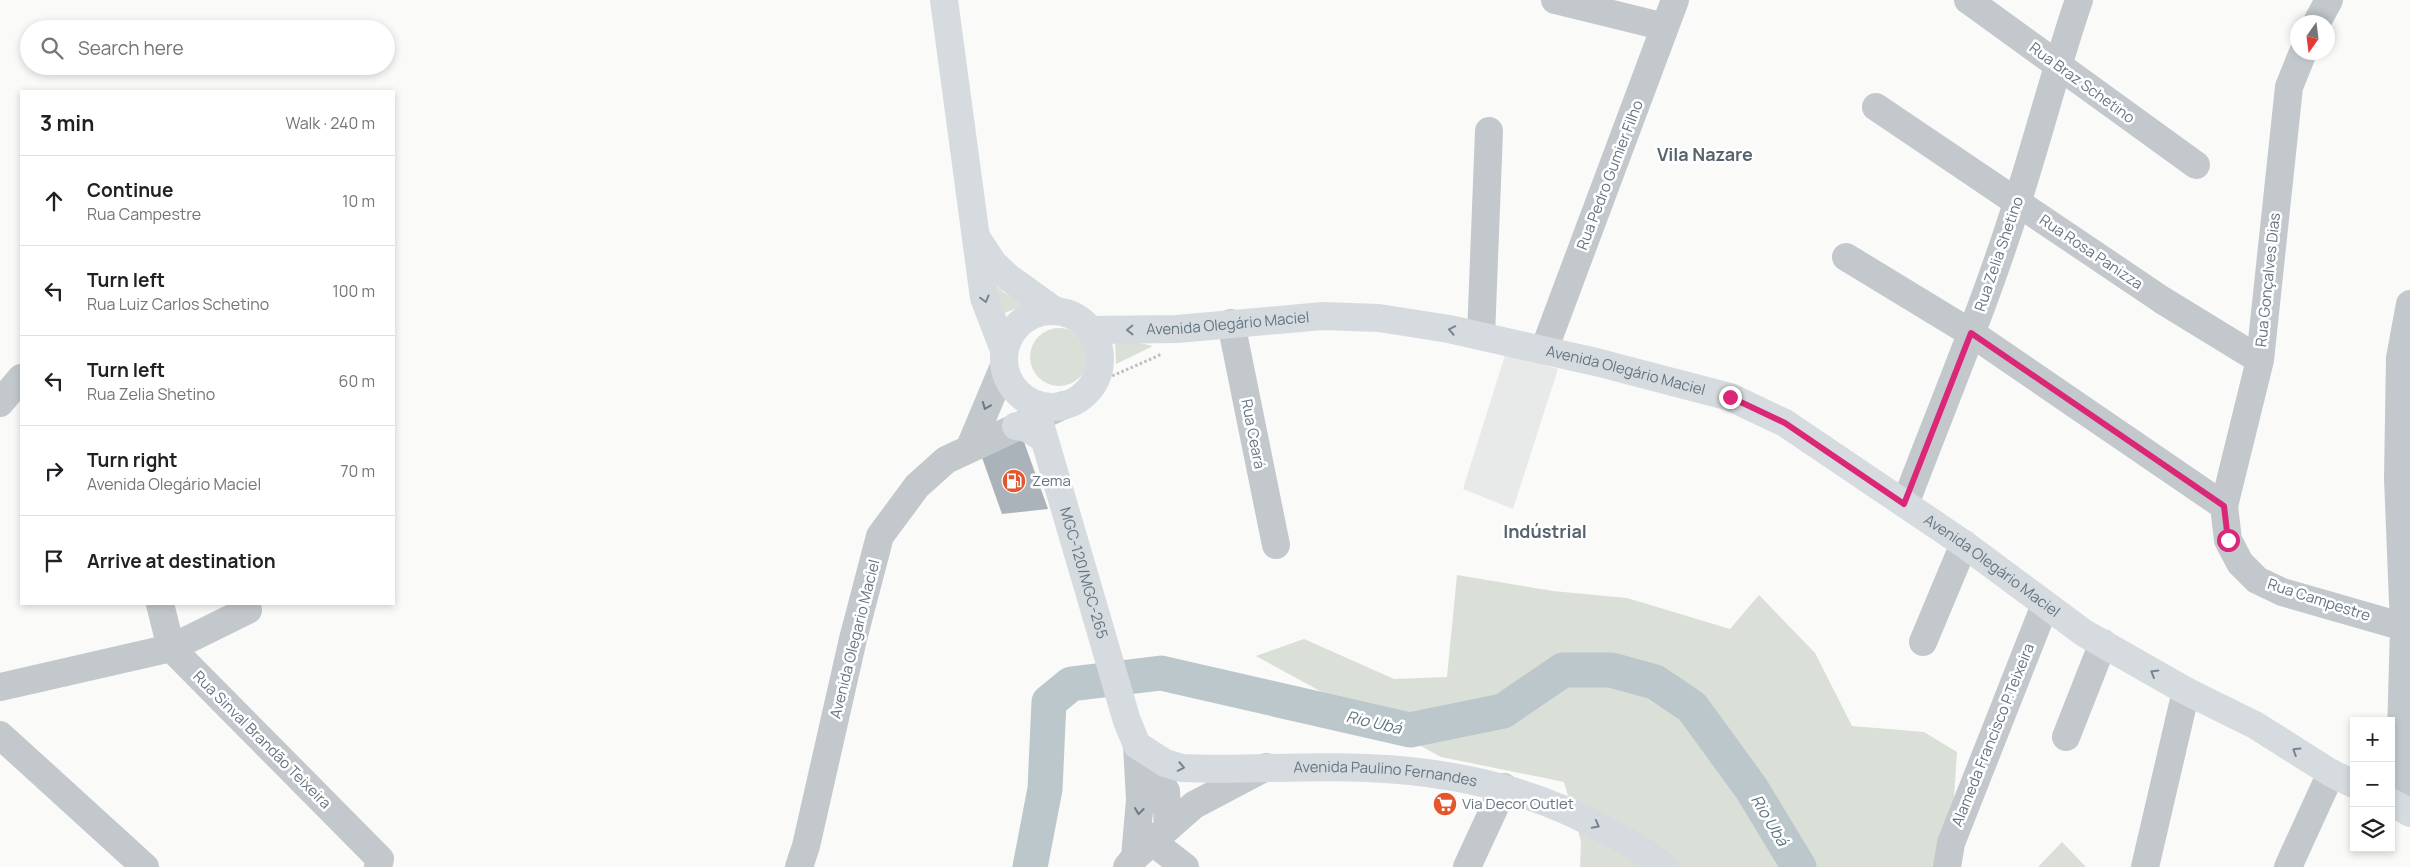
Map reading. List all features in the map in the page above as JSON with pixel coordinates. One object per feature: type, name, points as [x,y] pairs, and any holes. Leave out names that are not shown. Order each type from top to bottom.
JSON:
[{"type":"main road","points":[[944,0],[984,298],[1004,358],[1014,388],[1041,416],[1083,396],[1094,384],[1100,367],[1097,341],[1090,330],[1080,320],[1068,314],[1055,311],[1040,313],[1026,319],[1015,329],[1004,358]]},
{"type":"main road","points":[[974,234],[993,263],[1009,278],[1055,311]]},
{"type":"main road","name":"Avenida Olegário Maciel","points":[[1090,330],[1177,329],[1323,316],[1379,318],[1481,336],[1544,350],[1730,397],[1785,423],[1964,544],[2045,605],[2103,643],[2186,691],[2256,725],[2342,778]]},
{"type":"main road","name":"MGC-120/MGC-265","points":[[1041,416],[1132,733]]},
{"type":"main road","name":"Avenida Paulino Fernandes","points":[[1132,733],[1165,763],[1182,768],[1368,768],[1466,779],[1504,787],[1566,809],[1646,852],[1664,867]]},
{"type":"street","points":[[1555,0],[1665,27]]},
{"type":"street","name":"Rua Pedro Gumier Filho","points":[[1544,350],[1675,0]]},
{"type":"street","name":"Rua Braz Schetino","points":[[1968,0],[2196,165]]},
{"type":"street","name":"Rua Zelia Shetino","points":[[1904,504],[1971,333],[2017,203],[2057,65],[2079,0]]},
{"type":"street","points":[[2321,15],[2329,0]]},
{"type":"street","name":"Rua Gonçalves Dias","points":[[2224,506],[2260,360],[2289,87],[2300,60]]},
{"type":"street","name":"Rua Rosa Panizza","points":[[1876,107],[2162,300],[2260,360]]},
{"type":"street","points":[[1481,336],[1489,131]]},
{"type":"street","points":[[1846,258],[1971,333],[2224,506]]},
{"type":"street","points":[[2400,807],[2404,627],[2398,478],[2400,358],[2410,304]]},
{"type":"street","name":"Rua Ceará","points":[[1231,323],[1276,545]]},
{"type":"street","points":[[970,447],[1004,358]]},
{"type":"street","points":[[0,404],[20,379]]},
{"type":"street","name":"Avenida Olegario Maciel","points":[[799,867],[806,846],[853,639],[880,536],[917,486],[946,460],[970,447],[1041,416]]},
{"type":"street","name":"Rua Campestre","points":[[2224,506],[2228,540],[2240,563],[2257,580],[2282,592],[2404,627]]},
{"type":"street","points":[[1923,642],[1964,544]]},
{"type":"street","points":[[160,605],[171,648]]},
{"type":"street","name":"Alameda Francisco P.Teixeira","points":[[1947,867],[1951,842],[2045,605]]},
{"type":"street","points":[[0,687],[171,648],[248,610]]},
{"type":"street","points":[[2066,737],[2103,643]]},
{"type":"street","name":"Rua Sinval Brandão Teixeira","points":[[171,648],[380,859],[378,867]]},
{"type":"street","points":[[2145,867],[2186,691]]},
{"type":"street","points":[[1132,733],[1146,849]]},
{"type":"street","points":[[1132,733],[1166,791],[1146,849]]},
{"type":"street","points":[[0,735],[145,867]]},
{"type":"street","name":"Avenida Paulino Fernandes","points":[[1146,849],[1194,806],[1266,767]]},
{"type":"street","points":[[2288,867],[2342,778]]},
{"type":"street","points":[[1467,867],[1504,787]]},
{"type":"street","points":[[1146,849],[1184,867]]},
{"type":"shaded area","points":[[987,277],[1003,292],[1025,305],[1002,314]]},
{"type":"shaded area","points":[[1059,328],[1070,330],[1083,341],[1088,357],[1086,368],[1075,381],[1059,386],[1048,384],[1035,373],[1030,357],[1032,346],[1043,333]]},
{"type":"shaded area","points":[[1115,338],[1153,346],[1116,364]]},
{"type":"shaded area","points":[[1506,352],[1558,369],[1513,509],[1463,489]]},
{"type":"shaded area","points":[[1457,575],[1553,591],[1627,598],[1730,629],[1759,595],[1815,653],[1852,726],[1924,732],[1957,752],[1951,842],[1947,867],[1580,867],[1581,841],[1564,782],[1441,757],[1256,656],[1304,639],[1394,679],[1447,677]]},
{"type":"shaded area","points":[[2062,842],[2086,867],[2038,867]]},
{"type":"building","name":"Zema","points":[[1023,439],[1048,509],[1002,514],[980,452]]},
{"type":"waterway","name":"Rio Ubá","points":[[1030,867],[1045,789],[1049,702],[1071,684],[1161,673],[1410,730],[1503,711],[1563,670],[1611,670],[1655,682],[1692,707],[1751,788],[1799,867]]},
{"type":"place","name":"Zema","points":[[1014,481]]},
{"type":"place","name":"Via Decor Outlet","points":[[1445,804]]},
{"type":"district","name":"Vila Nazare","points":[[1705,155]]},
{"type":"district","name":"Indústrial","points":[[1545,532]]},
{"type":"route","points":[[1730,397],[1785,423],[1904,504],[1971,333],[2224,506],[2228,540]]}]
